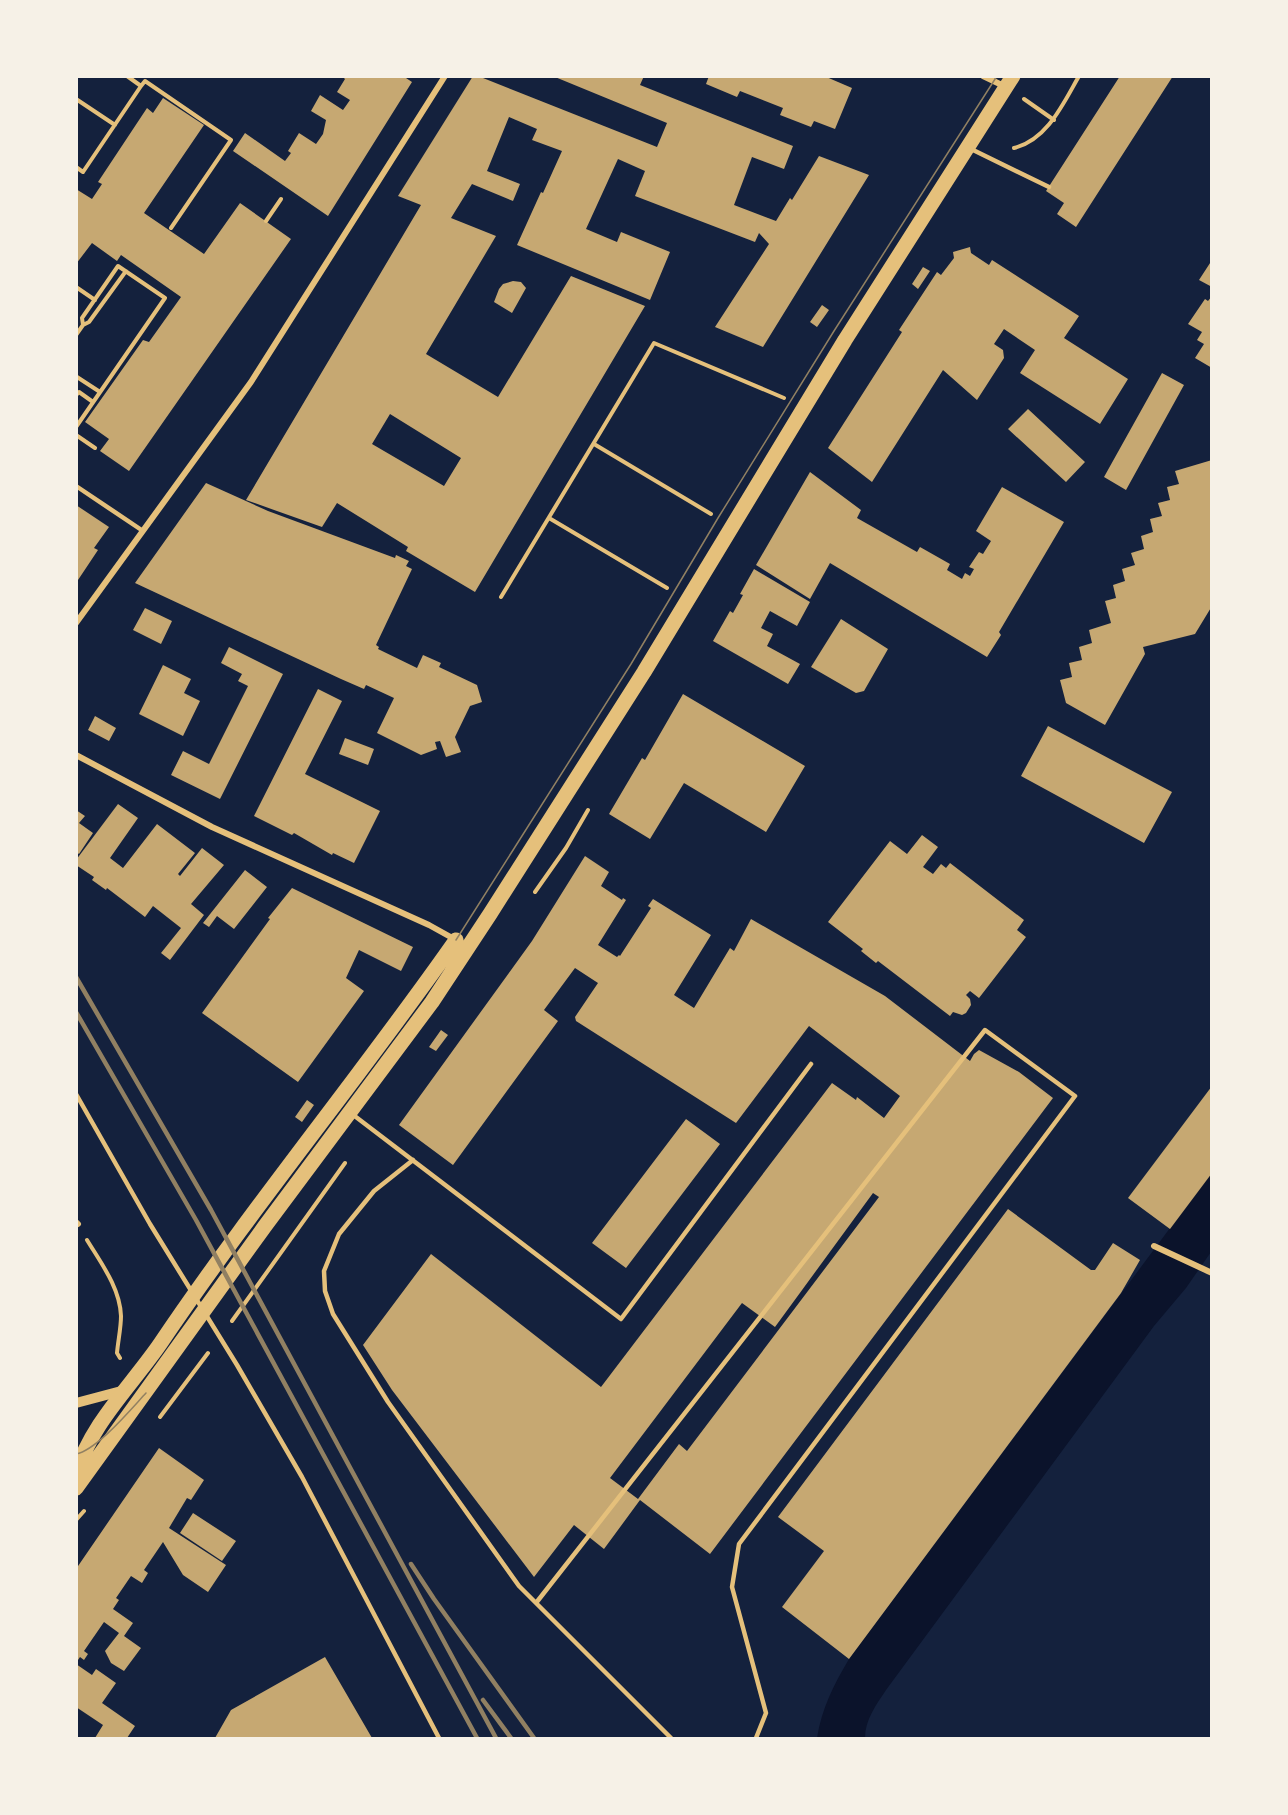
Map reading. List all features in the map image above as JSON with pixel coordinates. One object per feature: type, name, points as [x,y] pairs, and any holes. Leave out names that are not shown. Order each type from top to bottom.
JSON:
[{"type":"main road","points":[[76,1474],[82,1453],[129,1385],[256,1210],[397,1023],[462,943],[612,722],[803,406],[1009,82]]},
{"type":"main road","points":[[76,1488],[265,1226],[432,1002],[462,943]]},
{"type":"street","points":[[76,623],[252,382],[445,76]]},
{"type":"street","points":[[983,76],[1009,82]]},
{"type":"street","points":[[76,755],[212,827],[429,925],[462,943]]},
{"type":"street","points":[[1154,1246],[1208,1272]]},
{"type":"street","points":[[76,1402],[129,1385]]},
{"type":"lane","points":[[968,147],[1049,187]]},
{"type":"lane","points":[[76,486],[143,531]]},
{"type":"lane","points":[[536,1603],[986,1030],[1075,1096],[740,1544],[732,1587],[766,1713],[756,1738]]},
{"type":"lane","points":[[350,1113],[621,1319],[812,1064]]},
{"type":"lane","points":[[76,1094],[150,1224],[237,1365],[302,1477],[439,1738]]},
{"type":"lane","points":[[413,1160],[374,1191],[339,1234],[324,1271],[325,1291],[333,1314],[387,1402],[519,1586],[671,1738]]},
{"type":"path","points":[[127,76],[141,86]]},
{"type":"path","points":[[76,167],[83,172],[145,81],[231,140],[171,228]]},
{"type":"path","points":[[1009,82],[1054,120]]},
{"type":"path","points":[[76,99],[115,125]]},
{"type":"path","points":[[266,221],[281,199]]},
{"type":"path","points":[[76,427],[165,298],[118,266],[82,318],[83,326]]},
{"type":"path","points":[[76,335],[89,322],[126,271]]},
{"type":"path","points":[[76,287],[95,300]]},
{"type":"path","points":[[501,597],[654,343],[803,406]]},
{"type":"path","points":[[77,377],[100,392]]},
{"type":"path","points":[[76,395],[79,392],[93,402]]},
{"type":"path","points":[[76,435],[95,448]]},
{"type":"path","points":[[594,444],[731,526]]},
{"type":"path","points":[[549,518],[686,600]]},
{"type":"path","points":[[77,1223],[110,1279],[119,1302],[121,1317],[117,1353],[129,1385]]},
{"type":"path","points":[[232,1321],[281,1254]]},
{"type":"path","points":[[196,1369],[210,1350]]},
{"type":"water","points":[[1211,1173],[1211,1252],[1186,1288],[1154,1326],[886,1690],[869,1719],[865,1738],[817,1738],[829,1697],[849,1659]]},
{"type":"building","points":[[342,76],[403,76],[412,82],[328,216],[233,151],[245,133],[285,161],[299,133],[316,144],[323,134],[326,120],[311,111],[320,95],[343,110],[350,100],[337,92],[345,79]]},
{"type":"building","points":[[473,76],[657,147],[667,123],[555,77],[644,76],[640,85],[793,146],[784,169],[752,157],[734,205],[776,221],[819,156],[869,175],[763,347],[715,327],[769,244],[759,233],[755,242],[635,196],[645,171],[618,159],[586,229],[617,242],[621,232],[670,252],[650,300],[517,245],[562,151],[532,140],[537,129],[509,117],[487,171],[520,184],[513,201],[472,184],[451,218],[496,236],[426,354],[498,397],[571,276],[645,306],[475,592],[406,551],[408,547],[337,503],[322,527],[246,500],[421,205],[398,196]],"holes":[[[390,414],[461,458],[444,486],[372,444]]]},
{"type":"building","points":[[709,76],[824,76],[852,88],[835,129],[814,121],[811,127],[780,115],[783,108],[740,91],[737,97],[706,84]]},
{"type":"building","points":[[1120,76],[1173,76],[1076,227],[1057,214],[1064,203],[1046,191]]},
{"type":"building","points":[[163,98],[204,125],[144,213],[204,254],[240,203],[291,239],[129,471],[100,451],[109,439],[85,422],[143,340],[149,342],[181,297],[121,255],[117,261],[92,243],[76,264],[76,189],[92,199],[102,184],[98,182],[147,108],[153,113]]},
{"type":"building","points":[[970,247],[971,253],[989,265],[992,260],[1079,316],[1064,338],[1128,379],[1100,424],[1020,373],[1035,350],[1004,329],[994,344],[1003,350],[1004,358],[977,400],[943,370],[872,482],[828,448],[902,332],[899,330],[937,272],[941,275],[954,258],[953,252]]},
{"type":"building","points":[[1212,260],[1212,287],[1199,280]]},
{"type":"building","points":[[923,267],[930,271],[918,289],[912,284]]},
{"type":"building","points":[[513,281],[521,282],[526,288],[512,313],[494,302],[503,284]]},
{"type":"building","points":[[1212,296],[1212,368],[1195,358],[1204,344],[1197,340],[1202,332],[1188,324],[1205,299],[1208,301]]},
{"type":"building","points":[[822,305],[829,310],[817,327],[810,322]]},
{"type":"building","points":[[1162,373],[1184,385],[1126,490],[1104,477]]},
{"type":"building","points":[[1028,409],[1085,462],[1066,482],[1008,429]]},
{"type":"building","points":[[1212,460],[1212,606],[1195,634],[1143,647],[1145,654],[1105,725],[1066,703],[1060,680],[1072,677],[1069,663],[1082,660],[1079,647],[1092,643],[1089,630],[1111,623],[1105,601],[1116,598],[1113,585],[1125,581],[1122,569],[1135,565],[1131,553],[1144,549],[1141,536],[1153,532],[1150,519],[1162,516],[1158,503],[1170,500],[1167,487],[1179,484],[1175,471]]},
{"type":"building","points":[[810,472],[861,510],[857,518],[917,552],[920,547],[950,564],[947,570],[962,579],[965,573],[970,576],[974,569],[969,567],[979,552],[983,554],[991,541],[976,531],[1002,487],[1064,522],[999,632],[1001,635],[987,657],[830,563],[810,599],[756,565]]},
{"type":"building","points":[[206,483],[268,511],[395,558],[396,555],[409,561],[406,566],[412,569],[376,645],[378,649],[417,668],[423,655],[441,663],[439,667],[477,685],[482,702],[470,706],[455,737],[461,752],[446,757],[440,741],[435,742],[437,749],[421,755],[377,733],[394,698],[366,685],[364,689],[341,679],[135,583]]},
{"type":"building","points":[[76,505],[109,527],[94,548],[98,550],[76,583]]},
{"type":"building","points":[[754,569],[810,602],[797,626],[770,611],[761,628],[773,634],[767,646],[800,664],[788,684],[713,641],[730,611],[733,613],[743,595],[740,594]]},
{"type":"building","points":[[145,608],[172,621],[161,644],[133,630]]},
{"type":"building","points":[[841,619],[888,649],[864,691],[856,693],[811,667]]},
{"type":"building","points":[[229,647],[283,674],[220,799],[171,775],[183,751],[209,764],[248,686],[238,681],[242,674],[221,663]]},
{"type":"building","points":[[163,665],[191,679],[184,693],[200,701],[183,736],[139,714]]},
{"type":"building","points":[[318,689],[342,701],[305,774],[380,811],[354,863],[333,853],[332,855],[294,833],[292,835],[254,816]]},
{"type":"building","points":[[683,694],[805,766],[766,832],[684,783],[650,839],[609,814],[642,758],[645,760]]},
{"type":"building","points":[[95,716],[116,728],[109,741],[88,730]]},
{"type":"building","points":[[1048,726],[1172,792],[1144,843],[1021,776]]},
{"type":"building","points":[[345,738],[374,749],[368,765],[339,754]]},
{"type":"building","points":[[118,804],[138,818],[110,858],[123,868],[157,824],[195,853],[178,874],[180,876],[202,848],[224,865],[191,904],[204,915],[170,960],[161,953],[181,928],[153,906],[145,917],[107,888],[106,890],[92,880],[94,877],[76,865],[76,860]]},
{"type":"building","points":[[76,810],[85,816],[79,823],[93,833],[79,854],[76,852]]},
{"type":"building","points":[[922,835],[938,847],[923,867],[933,874],[941,864],[946,868],[950,863],[1024,920],[1017,930],[1026,937],[979,998],[970,991],[966,995],[971,1005],[962,1015],[953,1012],[950,1016],[878,961],[876,963],[861,951],[863,949],[828,922],[890,841],[907,854]]},
{"type":"building","points":[[585,856],[609,872],[601,886],[622,900],[623,898],[626,900],[598,945],[617,957],[620,956],[651,908],[648,906],[653,899],[711,935],[674,995],[694,1008],[730,948],[734,951],[751,919],[885,996],[970,1061],[979,1050],[1019,1072],[1053,1098],[710,1554],[640,1500],[604,1549],[574,1525],[534,1577],[392,1390],[363,1345],[431,1254],[601,1387],[832,1083],[856,1100],[857,1097],[884,1118],[900,1096],[809,1026],[736,1123],[576,1021],[575,1017],[598,983],[575,968],[544,1010],[558,1021],[453,1165],[399,1125],[532,941]],"holes":[[[873,1193],[879,1197],[687,1451],[679,1444],[638,1499],[610,1478],[742,1303],[775,1327]]]},
{"type":"building","points":[[245,870],[267,887],[234,929],[217,916],[209,927],[203,923]]},
{"type":"building","points":[[292,888],[413,947],[401,971],[359,950],[346,978],[364,991],[298,1082],[202,1013],[270,919],[268,918]]},
{"type":"building","points":[[441,1030],[448,1035],[436,1051],[429,1047]]},
{"type":"building","points":[[1212,1086],[1212,1173],[1170,1229],[1128,1198]]},
{"type":"building","points":[[307,1100],[314,1105],[302,1122],[295,1117]]},
{"type":"building","points":[[686,1119],[720,1144],[626,1268],[592,1243]]},
{"type":"building","points":[[1008,1209],[1091,1270],[1095,1270],[1113,1243],[1140,1260],[1121,1293],[849,1659],[782,1607],[824,1551],[778,1517]]},
{"type":"building","points":[[159,1448],[204,1480],[191,1500],[187,1498],[169,1528],[226,1565],[208,1592],[183,1575],[163,1542],[144,1570],[148,1573],[142,1583],[131,1576],[116,1598],[119,1600],[113,1609],[133,1623],[124,1636],[141,1648],[124,1671],[111,1663],[105,1651],[119,1633],[104,1622],[84,1651],[88,1654],[84,1660],[80,1657],[76,1663],[76,1569]]},
{"type":"building","points":[[193,1513],[236,1541],[222,1561],[180,1533]]},
{"type":"building","points":[[325,1657],[372,1738],[215,1738],[231,1710]]},
{"type":"building","points":[[76,1664],[92,1675],[96,1669],[116,1683],[102,1703],[135,1726],[127,1738],[95,1738],[103,1725],[76,1707]]},
{"type":"tram line","points":[[456,940],[631,664],[834,331],[997,76]]},
{"type":"tram line","points":[[76,1454],[94,1445],[146,1393]]},
{"type":"railway","points":[[76,977],[211,1210],[496,1738]]},
{"type":"railway","points":[[76,1012],[196,1220],[477,1738]]},
{"type":"railway","points":[[411,1564],[534,1738]]},
{"type":"railway","points":[[483,1700],[511,1738]]}]
